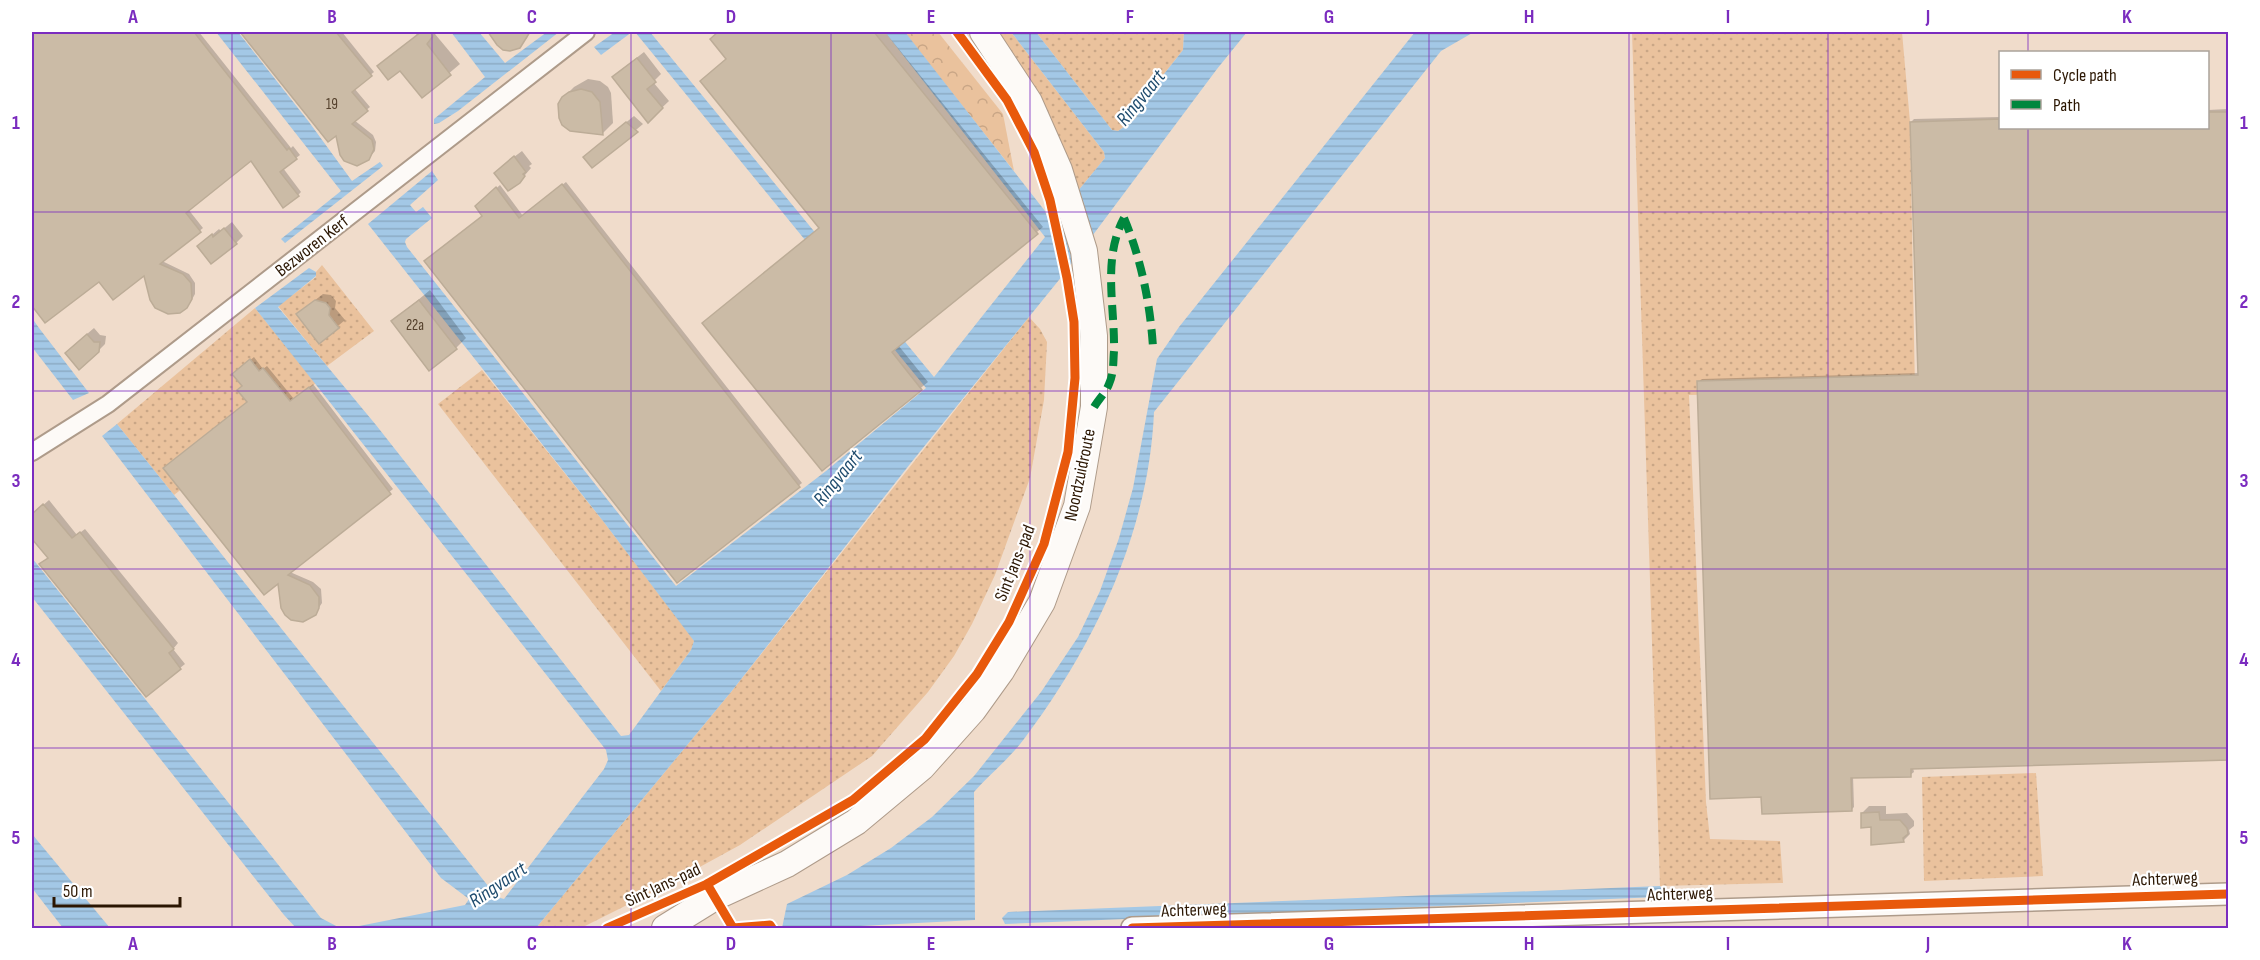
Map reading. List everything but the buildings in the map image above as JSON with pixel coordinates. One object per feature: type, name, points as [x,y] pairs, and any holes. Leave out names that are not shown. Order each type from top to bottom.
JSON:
[{"type":"main road","name":"Noordzuidroute","points":[[665,928],[735,886],[787,864],[856,822],[922,767],[973,710],[1001,671],[1042,602],[1077,506],[1094,407],[1094,336],[1084,251],[1059,170],[1029,102],[983,32]]},
{"type":"main road","name":"Noordzuidroute","points":[[686,928],[701,924],[748,897],[787,864]]},
{"type":"street","name":"Bezworen Kerf","points":[[32,452],[108,404],[586,32]]},
{"type":"street","name":"Achterweg","points":[[1132,928],[2229,894]]},
{"type":"green space","points":[[904,32],[938,32],[1003,114],[1014,171]]},
{"type":"green space","points":[[994,32],[1011,32],[1104,152],[1105,158],[1078,191]]},
{"type":"green space","points":[[1036,32],[1184,32],[1183,50],[1160,79],[1135,119],[1118,131],[1112,130]]},
{"type":"green space","points":[[1632,32],[1902,32],[1910,122],[1915,390],[1689,395],[1706,802],[1710,839],[1780,841],[1783,883],[1660,886]]},
{"type":"green space","points":[[322,265],[374,331],[327,366],[278,306],[316,277],[316,272]]},
{"type":"green space","points":[[255,308],[316,383],[174,495],[117,424]]},
{"type":"green space","points":[[1029,317],[1040,329],[1047,342],[1044,400],[1030,478],[995,575],[972,624],[954,656],[928,692],[872,756],[740,845],[581,928],[536,928],[731,692]]},
{"type":"green space","points":[[482,370],[603,521],[694,641],[691,650],[661,691],[438,404]]},
{"type":"green space","points":[[2036,773],[2043,876],[1924,881],[1922,777]]},
{"type":"water","points":[[216,32],[238,32],[352,181],[380,162],[383,166],[285,243],[281,239],[341,191]]},
{"type":"water","points":[[451,32],[479,32],[505,63],[547,32],[559,32],[458,111],[434,124],[434,119],[485,77]]},
{"type":"water","points":[[615,32],[632,32],[601,55],[594,47]]},
{"type":"water","name":"Ringvaart","points":[[635,32],[650,32],[934,377],[1045,237],[885,32],[905,32],[1045,211],[1050,225],[1105,158],[1104,152],[1011,32],[1036,32],[1112,130],[1118,131],[1135,119],[1160,79],[1183,50],[1184,32],[1247,32],[1063,275],[910,464],[731,692],[536,928],[349,928],[465,905],[469,899],[441,878],[102,436],[117,424],[497,897],[504,899],[604,769],[608,760],[606,750],[255,308],[309,268],[316,272],[316,276],[278,307],[376,425],[621,736],[629,735],[691,650],[694,641],[603,521],[368,224],[432,171],[438,180],[410,205],[416,212],[423,207],[432,218],[406,239],[407,247],[676,586],[826,471],[926,388]]},
{"type":"water","points":[[1415,32],[1474,32],[1441,51],[1154,412],[1150,456],[1142,500],[1114,585],[1095,626],[1074,665],[1024,739],[974,792],[975,920],[782,928],[787,904],[847,875],[891,848],[932,817],[974,776],[1041,692],[1078,637],[1100,591],[1119,538],[1133,488],[1157,359],[1179,327]]},
{"type":"water","points":[[32,318],[89,393],[73,400],[32,347]]},
{"type":"water","points":[[32,558],[321,918],[340,928],[296,928],[284,915],[32,597]]},
{"type":"water","points":[[32,834],[110,928],[63,928],[32,888]]},
{"type":"water","points":[[1660,886],[1664,892],[1659,897],[1005,924],[1002,918],[1008,912]]},
{"type":"marked path","points":[[1124,218],[1144,281],[1153,347]]},
{"type":"marked path","points":[[1094,407],[1108,387],[1113,372],[1111,266],[1117,234],[1124,218]]},
{"type":"cycle path","name":"Sint Jans-pad","points":[[607,928],[707,884],[853,800],[925,739],[977,674],[1009,622],[1044,544],[1068,452],[1075,378],[1074,322],[1067,278],[1050,200],[1034,152],[1007,100],[957,32]]},
{"type":"cycle path","name":"Sint Jans-pad","points":[[707,884],[733,928],[770,925],[772,928]]},
{"type":"cycle path","points":[[1132,928],[2228,894]]}]
